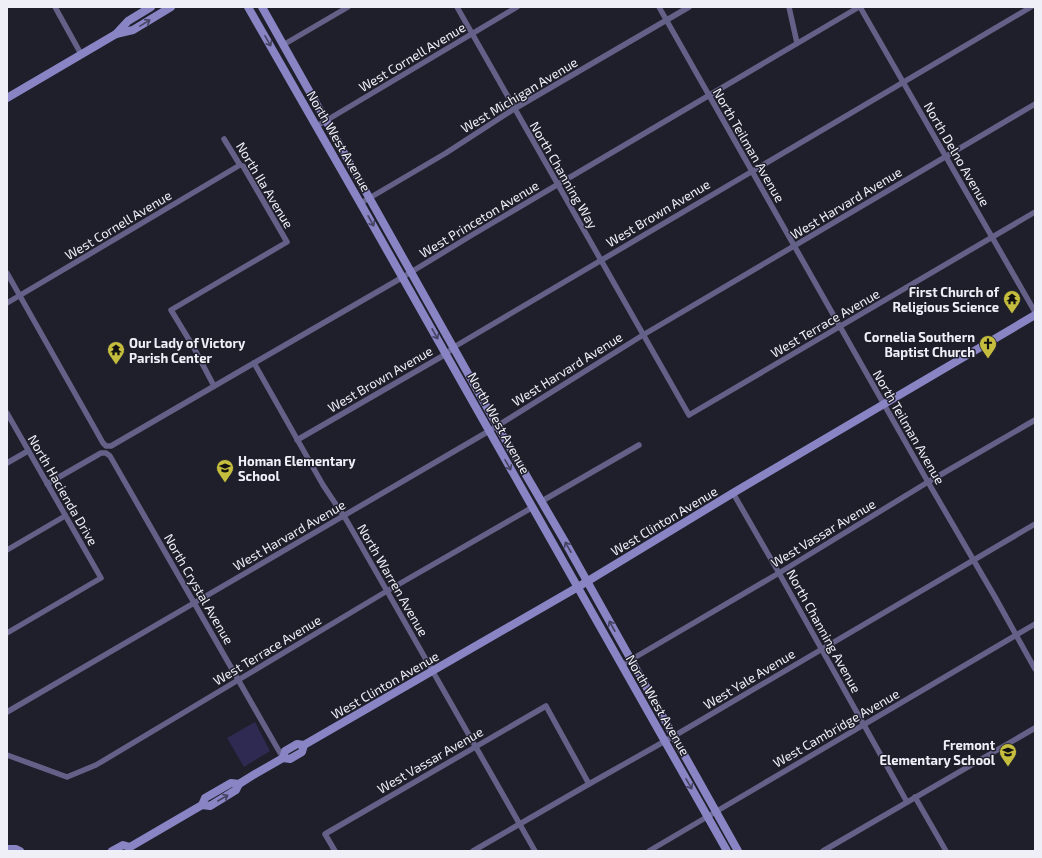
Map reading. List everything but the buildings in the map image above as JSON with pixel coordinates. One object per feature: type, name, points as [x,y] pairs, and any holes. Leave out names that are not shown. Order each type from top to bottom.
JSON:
[{"type":"main road","points":[[7,98],[116,34],[128,21],[151,7]]},
{"type":"main road","points":[[116,34],[133,30],[171,7]]},
{"type":"main road","name":"North West Avenue","points":[[248,7],[403,277],[727,851]]},
{"type":"main road","name":"North West Avenue","points":[[262,7],[497,425],[542,501],[738,851]]},
{"type":"main road","name":"West Clinton Avenue","points":[[112,851],[123,845],[129,849],[202,805],[205,798],[231,783],[239,784],[282,758],[290,759],[302,752],[304,745],[578,587],[1035,313]]},
{"type":"main road","points":[[7,850],[20,851]]},
{"type":"street","points":[[55,7],[82,54]]},
{"type":"street","points":[[283,46],[348,7]]},
{"type":"street","name":"North Channing Way","points":[[457,7],[689,415]]},
{"type":"street","name":"West Cornell Avenue","points":[[317,126],[517,7]]},
{"type":"street","name":"North Teilman Avenue","points":[[659,7],[708,96],[1017,635],[1035,669]]},
{"type":"street","name":"West Michigan Avenue","points":[[361,203],[446,153],[514,109],[689,7]]},
{"type":"street","points":[[789,7],[797,43]]},
{"type":"street","name":"West Princeton Avenue","points":[[20,296],[103,444],[108,447],[114,445],[412,272],[472,235],[859,7]]},
{"type":"street","name":"North Delno Avenue","points":[[859,7],[1035,313]]},
{"type":"street","name":"West Brown Avenue","points":[[297,440],[446,354],[454,347],[600,260],[1030,7]]},
{"type":"street","name":"West Harvard Avenue","points":[[7,712],[489,430],[643,336],[1035,104]]},
{"type":"street","name":"North Ila Avenue","points":[[214,386],[194,348],[171,310],[287,242],[243,166],[240,165],[224,139]]},
{"type":"street","name":"West Cornell Avenue","points":[[7,303],[240,165]]},
{"type":"street","name":"West Terrace Avenue","points":[[689,415],[1035,212]]},
{"type":"street","points":[[7,273],[20,296]]},
{"type":"street","name":"North Warren Avenue","points":[[254,363],[323,485],[387,591],[535,851]]},
{"type":"street","name":"North Hacienda Drive","points":[[7,413],[101,578],[7,632]]},
{"type":"street","name":"West Vassar Avenue","points":[[622,665],[779,573],[928,482],[1035,420]]},
{"type":"street","points":[[542,501],[639,445]]},
{"type":"street","points":[[7,463],[28,451]]},
{"type":"street","name":"North Crystal Avenue","points":[[47,484],[101,453],[106,453],[110,456],[282,758]]},
{"type":"street","name":"North Channing Avenue","points":[[733,493],[907,802]]},
{"type":"street","name":"West Terrace Avenue","points":[[7,755],[67,777],[96,765],[387,591],[533,507]]},
{"type":"street","points":[[7,550],[65,516]]},
{"type":"street","name":"West Yale Avenue","points":[[473,851],[665,742],[1035,524]]},
{"type":"street","name":"West Cambridge Avenue","points":[[649,851],[1035,624]]},
{"type":"street","name":"West Vassar Avenue","points":[[335,851],[325,834],[546,706],[589,784]]},
{"type":"street","points":[[823,851],[1035,728]]},
{"type":"street","points":[[915,797],[946,851]]},
{"type":"shaded area","points":[[255,722],[270,751],[244,767],[227,738]]},
{"type":"place","name":"First Church of Religious Science","points":[[1012,314]]},
{"type":"place","name":"Cornelia Southern Baptist Church","points":[[988,359]]},
{"type":"place","name":"Our Lady of Victory Parish Center","points":[[116,365]]},
{"type":"place","name":"Homan Elementary School","points":[[225,483]]},
{"type":"place","name":"Fremont Elementary School","points":[[1008,767]]}]
